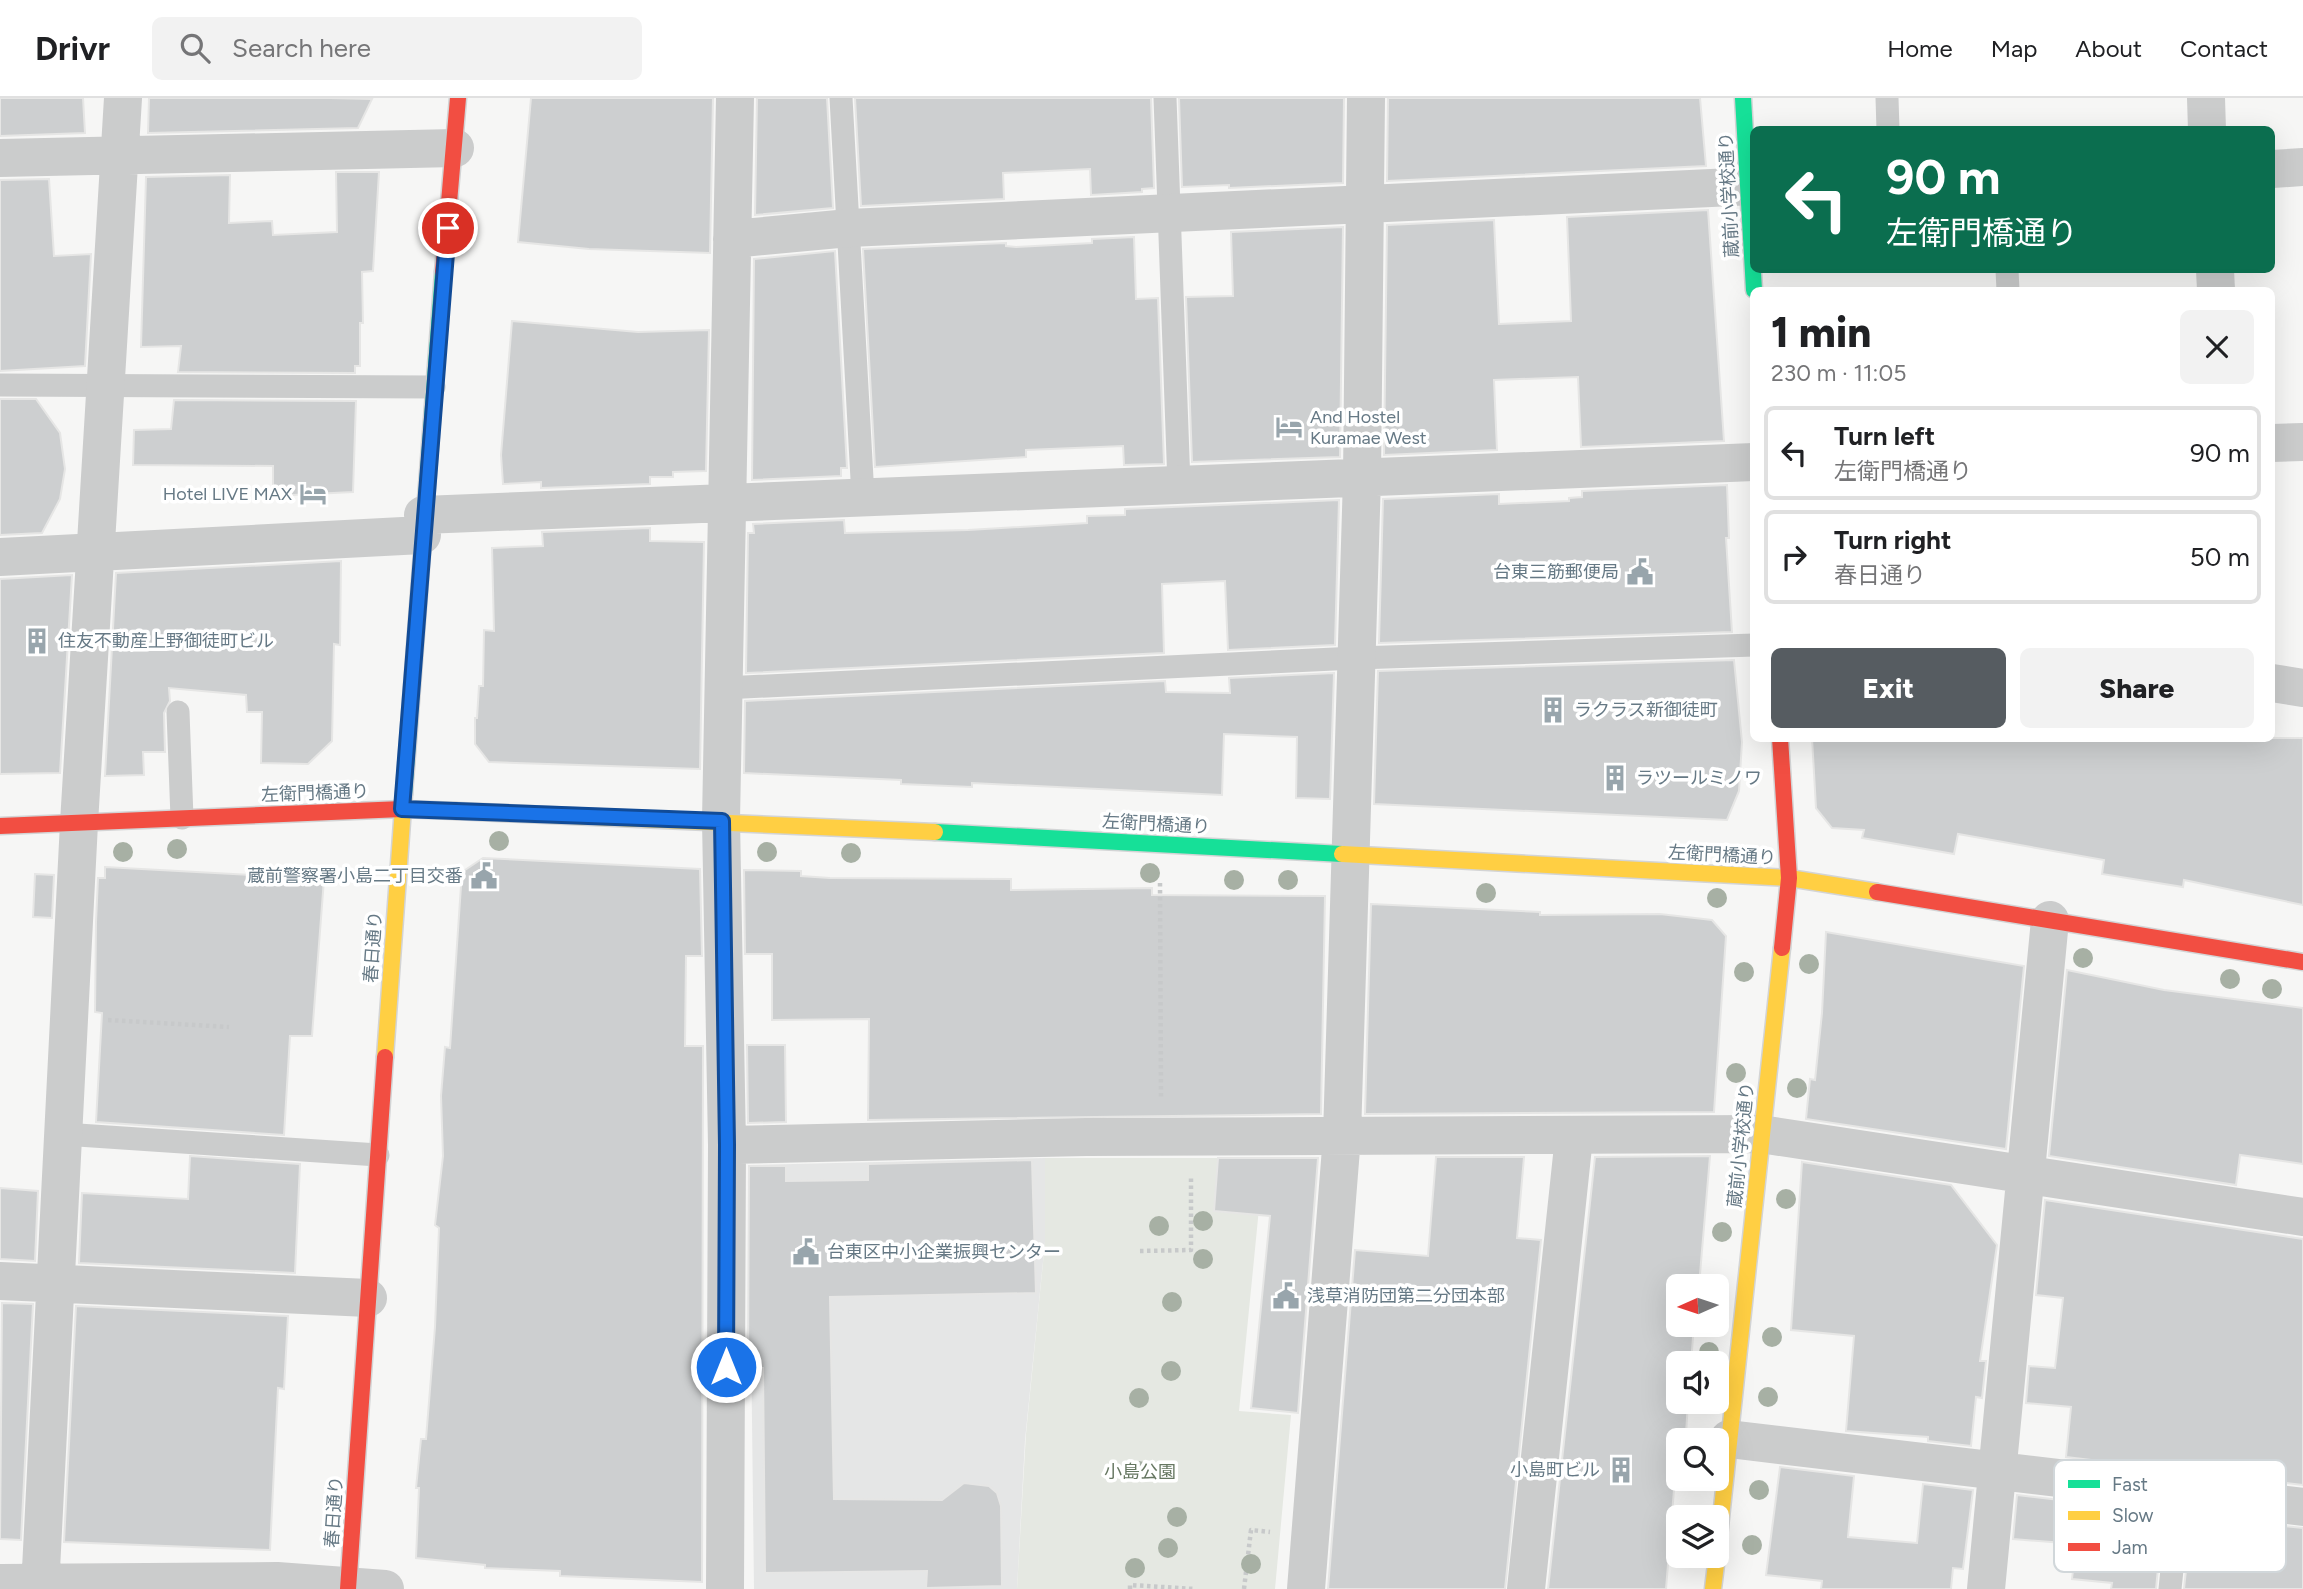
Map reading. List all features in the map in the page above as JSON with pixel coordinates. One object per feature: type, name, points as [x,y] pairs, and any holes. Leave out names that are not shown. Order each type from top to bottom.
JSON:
[{"type":"street","points":[[40,1586],[79,823],[123,98]]},
{"type":"street","name":"春日通り","points":[[360,1588],[368,1298],[422,525],[458,98]]},
{"type":"street","points":[[725,1589],[727,1145],[722,821],[726,503],[736,98]]},
{"type":"street","points":[[1306,1589],[1342,1136],[1362,478],[1366,98]]},
{"type":"street","name":"蔵前小学校通り","points":[[1743,98],[1750,175]]},
{"type":"street","points":[[2206,98],[2207,126]]},
{"type":"street","points":[[0,158],[455,148]]},
{"type":"street","points":[[2275,169],[2303,167]]},
{"type":"street","points":[[732,239],[849,229],[1750,186]]},
{"type":"street","points":[[2275,443],[2303,442]]},
{"type":"street","points":[[0,557],[96,552],[726,503],[1750,462]]},
{"type":"street","points":[[2275,683],[2303,688]]},
{"type":"street","name":"蔵前小学校通り","points":[[1729,1439],[1789,878],[1780,742]]},
{"type":"street","name":"左衛門橋通り","points":[[0,826],[402,809],[722,821],[1789,878],[2303,962]]},
{"type":"street","points":[[1986,1589],[2050,920]]},
{"type":"street","points":[[727,1145],[1162,1137],[1761,1135],[2303,1217]]},
{"type":"street","points":[[1526,1589],[1574,1137]]},
{"type":"street","points":[[0,1281],[368,1298]]},
{"type":"street","points":[[1729,1439],[2054,1478]]},
{"type":"street","name":"蔵前小学校通り","points":[[1713,1589],[1715,1568]]},
{"type":"street","points":[[0,1583],[40,1586],[277,1581],[360,1588]]},
{"type":"lane","points":[[841,98],[863,497]]},
{"type":"lane","points":[[1164,98],[1180,485]]},
{"type":"lane","points":[[1887,98],[1888,126]]},
{"type":"lane","points":[[0,385],[434,387]]},
{"type":"lane","points":[[724,688],[1356,658],[1750,645]]},
{"type":"lane","points":[[178,712],[182,818]]},
{"type":"lane","points":[[63,1134],[378,1155]]},
{"type":"path","points":[[1160,844],[1162,1137]]},
{"type":"path","points":[[69,1018],[229,1027]]},
{"type":"path","points":[[1140,1251],[1191,1250],[1191,1184]]},
{"type":"path","points":[[1244,1589],[1251,1530],[1281,1533]]},
{"type":"path","points":[[1130,1589],[1130,1585],[1195,1589]]},
{"type":"shaded area","points":[[1045,1158],[1045,1242],[1025,1440],[1017,1589],[754,1589],[749,1165]]},
{"type":"green space","name":"小島公園","points":[[1045,1158],[1264,1158],[1239,1411],[1291,1415],[1275,1589],[1017,1589],[1026,1434],[1045,1242]]},
{"type":"building","points":[[0,98],[83,98],[85,133],[0,136]]},
{"type":"building","points":[[149,98],[372,99],[358,128],[148,133]]},
{"type":"building","points":[[531,98],[713,98],[710,253],[589,249],[518,242]]},
{"type":"building","points":[[757,98],[827,98],[833,208],[755,215]]},
{"type":"building","points":[[855,98],[1151,98],[1154,188],[1142,189],[1142,192],[1091,195],[1090,169],[1003,173],[1004,199],[861,206]]},
{"type":"building","points":[[1179,98],[1344,98],[1343,183],[1229,188],[1229,185],[1182,187]]},
{"type":"building","points":[[1388,98],[1700,98],[1706,166],[1387,181]]},
{"type":"building","points":[[336,172],[379,172],[373,271],[362,272],[363,323],[360,323],[360,366],[355,366],[355,373],[178,372],[181,346],[141,347],[146,177],[230,175],[229,223],[272,221],[273,235],[337,232]]},
{"type":"building","points":[[49,179],[54,256],[91,254],[85,366],[0,371],[0,180]]},
{"type":"building","points":[[1708,210],[1724,441],[1581,447],[1578,377],[1494,380],[1497,450],[1384,455],[1387,225],[1494,220],[1499,324],[1571,321],[1567,217]]},
{"type":"building","points":[[1343,227],[1340,457],[1192,462],[1186,297],[1233,296],[1231,232]]},
{"type":"building","points":[[1134,237],[1136,299],[1158,298],[1164,464],[1124,465],[1123,446],[1026,450],[1026,457],[875,467],[863,249],[1006,243],[1006,246],[1016,247],[1092,243],[1092,239]]},
{"type":"building","points":[[835,251],[847,468],[841,468],[841,476],[752,480],[754,259]]},
{"type":"building","points":[[512,321],[638,332],[709,330],[706,471],[673,472],[673,477],[650,477],[650,484],[541,488],[541,482],[503,484],[501,455]]},
{"type":"building","points":[[0,399],[36,399],[60,433],[65,469],[60,499],[42,533],[0,535]]},
{"type":"building","points":[[174,400],[356,401],[353,492],[273,496],[273,466],[133,465],[134,430],[171,429]]},
{"type":"building","points":[[1727,485],[1729,538],[1726,538],[1732,632],[1379,643],[1383,499],[1499,494],[1499,504],[1569,501],[1569,498],[1582,497],[1582,491]]},
{"type":"building","points":[[1339,500],[1335,645],[1228,650],[1225,581],[1162,584],[1164,653],[746,673],[748,533],[754,533],[753,524],[844,520],[845,533],[968,530],[1087,523],[1087,516],[1125,515],[1125,509]]},
{"type":"building","points":[[650,528],[650,541],[704,542],[700,769],[489,762],[475,744],[475,718],[479,686],[483,686],[484,630],[494,631],[492,548],[543,546],[542,532]]},
{"type":"building","points":[[341,561],[340,645],[334,644],[332,741],[308,764],[261,763],[262,712],[247,712],[246,695],[169,688],[170,701],[164,713],[165,752],[143,752],[144,775],[105,776],[116,573]]},
{"type":"building","name":"住友不動産上野御徒町ビル","points":[[72,575],[60,773],[0,774],[0,579]]},
{"type":"building","points":[[1734,660],[1742,742],[1739,791],[1727,820],[1374,804],[1378,671]]},
{"type":"building","points":[[1334,673],[1330,799],[1296,798],[1297,737],[1224,734],[1222,795],[972,783],[972,787],[901,784],[901,780],[744,773],[745,701],[1165,681],[1166,692],[1230,693],[1229,678]]},
{"type":"building","points":[[2275,738],[2303,738],[2303,905],[2184,880],[2183,887],[2102,874],[2104,860],[1958,834],[1954,854],[1862,838],[1864,830],[1832,828],[1816,808],[1812,742],[2275,742]]},
{"type":"building","points":[[483,858],[700,869],[702,956],[686,956],[685,1046],[703,1046],[702,1582],[560,1576],[560,1571],[485,1568],[485,1565],[416,1558],[419,1488],[416,1488],[421,1439],[426,1439],[435,1327],[439,1228],[435,1225],[443,1156],[441,1096],[445,1047],[450,1048],[461,886],[465,870]]},
{"type":"building","points":[[105,867],[324,879],[312,1036],[290,1036],[284,1135],[96,1122],[102,1013],[95,1012],[96,922],[98,878],[105,878]]},
{"type":"building","points":[[744,870],[801,871],[801,876],[830,878],[1011,879],[1011,890],[1152,888],[1152,895],[1325,896],[1321,1114],[868,1120],[869,1019],[772,1020],[772,954],[745,954]]},
{"type":"building","points":[[35,874],[54,875],[52,918],[33,917]]},
{"type":"building","points":[[1371,904],[1540,912],[1540,915],[1660,914],[1712,920],[1726,936],[1714,1112],[1365,1114]]},
{"type":"building","points":[[1826,932],[2024,966],[2006,1149],[1806,1119],[1810,1079],[1815,1080]]},
{"type":"building","points":[[2067,970],[2164,990],[2303,1008],[2303,1164],[2240,1155],[2236,1185],[2049,1156]]},
{"type":"building","points":[[747,1045],[785,1045],[786,1122],[748,1123]]},
{"type":"building","points":[[190,1156],[300,1164],[295,1273],[79,1263],[82,1193],[188,1199]]},
{"type":"building","points":[[1710,1156],[1700,1274],[1666,1274],[1666,1337],[1693,1337],[1692,1351],[1666,1351],[1666,1414],[1687,1414],[1686,1428],[1666,1428],[1666,1491],[1674,1491],[1673,1505],[1666,1505],[1666,1589],[1548,1589],[1595,1157]]},
{"type":"building","points":[[1436,1157],[1524,1157],[1517,1238],[1541,1240],[1505,1589],[1328,1589],[1355,1250],[1428,1256]]},
{"type":"building","points":[[1218,1158],[1318,1158],[1298,1413],[1251,1408],[1270,1216],[1214,1211]]},
{"type":"building","points":[[1032,1160],[1036,1293],[830,1297],[834,1499],[942,1500],[964,1483],[989,1486],[997,1493],[1001,1506],[1002,1586],[926,1588],[927,1571],[765,1573],[763,1368],[748,1368],[749,1166],[786,1166],[786,1181],[868,1180],[868,1164]]},
{"type":"building","points":[[1802,1162],[1951,1185],[1997,1245],[1980,1361],[1986,1361],[1982,1398],[1976,1397],[1971,1446],[1928,1441],[1928,1437],[1846,1431],[1854,1336],[1791,1330]]},
{"type":"building","points":[[0,1188],[38,1191],[35,1261],[0,1259]]},
{"type":"building","points":[[2045,1200],[2303,1239],[2303,1485],[2286,1483],[2286,1460],[2091,1460],[2066,1457],[2071,1407],[2026,1403],[2029,1366],[2055,1368],[2063,1298],[2036,1295]]},
{"type":"building","points":[[2,1303],[33,1304],[21,1540],[0,1539]]},
{"type":"building","points":[[76,1306],[288,1316],[284,1389],[278,1388],[270,1550],[64,1542]]},
{"type":"building","points":[[1780,1467],[1854,1476],[1848,1537],[1917,1543],[1923,1484],[1973,1490],[1963,1569],[1953,1568],[1951,1589],[1821,1589],[1822,1581],[1766,1575]]},
{"type":"building","points":[[2017,1495],[2054,1499],[2054,1542],[2013,1539]]},
{"type":"building","points":[[2286,1526],[2303,1528],[2303,1589],[2184,1589],[2186,1572],[2286,1572]]},
{"type":"building","points":[[2073,1572],[2158,1572],[2156,1589],[2111,1589],[2112,1583],[2072,1579]]},
{"type":"traffic: fast","points":[[1743,98],[1750,220]]},
{"type":"traffic: fast","points":[[404,794],[443,272]]},
{"type":"traffic: fast","points":[[1753,273],[1754,287]]},
{"type":"traffic: fast","points":[[935,832],[1342,854]]},
{"type":"traffic: slow","points":[[385,1057],[404,794]]},
{"type":"traffic: slow","points":[[456,811],[935,832]]},
{"type":"traffic: slow","points":[[1342,854],[1789,878],[1877,892]]},
{"type":"traffic: slow","points":[[1722,1505],[1782,948]]},
{"type":"traffic: slow","points":[[1713,1589],[1716,1568]]},
{"type":"traffic: jam","points":[[443,272],[458,98]]},
{"type":"traffic: jam","points":[[1780,742],[1789,878],[1782,948]]},
{"type":"traffic: jam","points":[[0,826],[402,809],[456,811]]},
{"type":"traffic: jam","points":[[1877,892],[2303,962]]},
{"type":"traffic: jam","points":[[348,1589],[385,1057]]},
{"type":"place","name":"And Hostel Kuramae West","points":[[1289,427]]},
{"type":"place","name":"Hotel LIVE MAX","points":[[313,494]]},
{"type":"place","name":"台東三筋郵便局","points":[[1640,572]]},
{"type":"place","name":"住友不動産上野御徒町ビル","points":[[37,641]]},
{"type":"place","name":"ラクラス新御徒町","points":[[1553,710]]},
{"type":"place","name":"ラツールミノワ","points":[[1615,778]]},
{"type":"place","name":"蔵前警察署小島二丁目交番","points":[[484,876]]},
{"type":"place","name":"台東区中小企業振興センター","points":[[806,1252]]},
{"type":"place","name":"浅草消防団第二分団本部","points":[[1286,1296]]},
{"type":"place","name":"小島町ビル","points":[[1621,1470]]},
{"type":"route","points":[[448,228],[423,515],[402,809],[722,821],[727,1145],[726,1367]]}]
